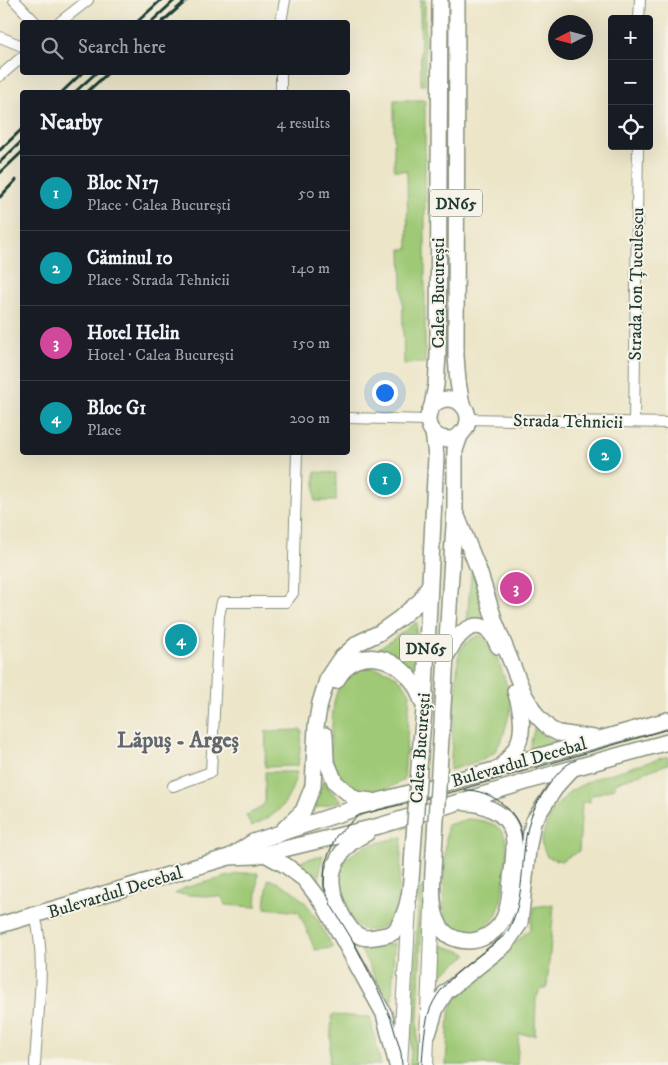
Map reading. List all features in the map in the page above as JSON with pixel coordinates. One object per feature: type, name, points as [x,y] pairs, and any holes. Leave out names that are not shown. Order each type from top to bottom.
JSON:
[{"type":"main road","name":"Calea București","points":[[398,1065],[424,710],[436,456],[431,419],[438,355],[440,0]]},
{"type":"main road","name":"Calea București","points":[[458,0],[456,356],[458,382],[465,412]]},
{"type":"main road","points":[[445,399],[454,400],[465,412],[467,424],[461,433],[453,438],[445,438],[431,419],[445,399]]},
{"type":"main road","name":"Calea București","points":[[426,1065],[434,852],[455,509],[455,450],[461,433]]},
{"type":"main road","points":[[455,509],[495,622],[524,694],[537,716],[550,729],[558,733],[601,739]]},
{"type":"main road","points":[[276,834],[286,828],[303,811],[313,786],[316,726],[320,703],[328,677],[340,659],[358,643],[379,633],[400,618],[420,600],[429,586]]},
{"type":"main road","points":[[446,656],[462,631],[475,626],[490,632],[497,643],[521,708],[518,743],[513,753],[498,769]]},
{"type":"main road","points":[[375,802],[355,799],[335,782],[326,760],[324,739],[332,687],[342,671],[356,660],[372,657],[388,661],[401,668],[413,680],[424,710]]},
{"type":"main road","name":"Bulevardul Decebal","points":[[229,857],[253,842],[375,802],[668,720]]},
{"type":"main road","name":"Bulevardul Decebal","points":[[0,925],[229,857],[255,856],[379,826],[668,742]]},
{"type":"main road","points":[[428,1034],[436,1008],[446,992],[505,945],[520,923],[533,822],[558,784],[574,768]]},
{"type":"main road","points":[[432,903],[442,931],[455,939],[468,941],[477,941],[492,932],[501,923],[506,912],[514,855],[514,842],[510,824],[505,817],[485,806],[474,803],[460,803]]},
{"type":"main road","points":[[379,826],[350,842],[338,858],[332,882],[334,897],[343,917],[354,933],[363,938],[392,933],[397,929],[409,902]]},
{"type":"main road","points":[[263,853],[285,865],[304,879],[324,905],[384,1014],[398,1065]]},
{"type":"street","points":[[14,0],[33,20]]},
{"type":"street","points":[[63,20],[88,0]]},
{"type":"street","points":[[281,20],[285,0]]},
{"type":"street","points":[[639,15],[640,0]]},
{"type":"street","points":[[0,37],[20,45]]},
{"type":"street","points":[[0,76],[20,59]]},
{"type":"street","points":[[281,75],[281,90]]},
{"type":"street","name":"Strada Ion Țuculescu","points":[[634,422],[638,150]]},
{"type":"street","name":"Strada Tehnicii","points":[[465,412],[668,423]]},
{"type":"street","points":[[350,418],[431,419]]},
{"type":"street","points":[[173,786],[211,772],[219,616],[222,602],[286,602],[293,593],[297,455]]},
{"type":"street","points":[[35,916],[39,931],[41,963],[35,1065]]},
{"type":"green space","points":[[420,0],[425,0],[425,85],[421,85]]},
{"type":"green space","points":[[394,100],[425,100],[425,363],[404,364],[401,249],[408,249],[407,171],[394,170]]},
{"type":"green space","points":[[315,472],[336,473],[336,501],[315,501]]},
{"type":"green space","points":[[472,565],[487,619],[467,619]]},
{"type":"green space","points":[[417,622],[413,669],[388,653],[375,652]]},
{"type":"green space","points":[[481,635],[493,646],[510,694],[511,708],[503,737],[494,753],[479,761],[450,770],[458,657],[466,643]]},
{"type":"green space","points":[[365,666],[380,669],[396,676],[410,693],[404,780],[389,788],[374,792],[357,790],[343,782],[334,769],[330,756],[333,709],[336,694],[346,678]]},
{"type":"green space","points":[[535,726],[555,743],[529,750]]},
{"type":"green space","points":[[302,730],[298,766],[265,767],[266,731]]},
{"type":"green space","points":[[668,756],[668,764],[615,783],[615,788],[590,796],[590,802],[582,802],[579,851],[561,861],[547,857],[541,842],[545,828],[552,811],[570,791],[596,778]]},
{"type":"green space","points":[[265,772],[297,772],[287,800],[277,812],[251,826],[246,815],[257,810],[265,803]]},
{"type":"green space","points":[[323,779],[330,790],[342,801],[315,808]]},
{"type":"green space","points":[[468,819],[483,821],[501,830],[505,837],[507,856],[501,902],[495,917],[487,926],[468,932],[455,929],[446,920],[443,890],[447,825]]},
{"type":"green space","points":[[402,837],[398,894],[392,915],[383,927],[365,930],[359,927],[348,914],[339,889],[338,880],[343,860],[365,846]]},
{"type":"green space","points":[[323,855],[319,883],[290,864]]},
{"type":"green space","points":[[241,873],[258,873],[256,907],[225,905],[222,897],[175,894],[184,888]]},
{"type":"green space","points":[[268,879],[292,890],[301,898],[315,915],[333,948],[315,950],[299,912],[265,908]]},
{"type":"green space","points":[[419,888],[423,888],[416,1065],[410,1065]]},
{"type":"green space","points":[[554,904],[547,988],[540,990],[536,999],[535,1035],[519,1034],[517,1065],[446,1065],[449,1015],[454,1000],[530,929],[534,907]]},
{"type":"green space","points":[[394,943],[392,1000],[387,1001],[360,948],[377,948]]},
{"type":"green space","points":[[441,945],[466,953],[467,955],[441,975]]},
{"type":"green space","points":[[332,1015],[370,1017],[381,1065],[329,1065]]},
{"type":"tram line","points":[[402,1065],[401,1053],[391,1019],[382,998],[353,941],[331,905],[324,886],[325,863],[336,836],[359,815],[456,791],[668,729]]},
{"type":"tram line","points":[[422,1065],[428,1015],[433,1002],[450,979],[506,934],[517,908],[526,837],[533,812],[541,796],[556,775],[565,766],[576,760]]},
{"type":"tram line","points":[[464,790],[484,793],[503,804],[517,820],[522,840]]},
{"type":"railway","points":[[139,20],[161,0]]},
{"type":"railway","points":[[153,20],[175,0]]},
{"type":"railway","points":[[164,20],[187,0]]},
{"type":"railway","points":[[64,90],[80,75]]},
{"type":"railway","points":[[77,90],[94,75]]},
{"type":"railway","points":[[89,90],[106,75]]},
{"type":"railway","points":[[0,150],[20,131]]},
{"type":"railway","points":[[0,162],[20,143]]},
{"type":"railway","points":[[0,173],[20,154]]},
{"type":"railway","points":[[0,197],[16,180]]},
{"type":"place","name":"Căminul 10","points":[[605,455]]},
{"type":"place","name":"Bloc N17","points":[[385,479]]},
{"type":"place","name":"Hotel Helin","points":[[516,588]]},
{"type":"place","name":"Bloc G1","points":[[181,640]]},
{"type":"district","name":"Lăpuș - Argeș","points":[[178,739]]}]
